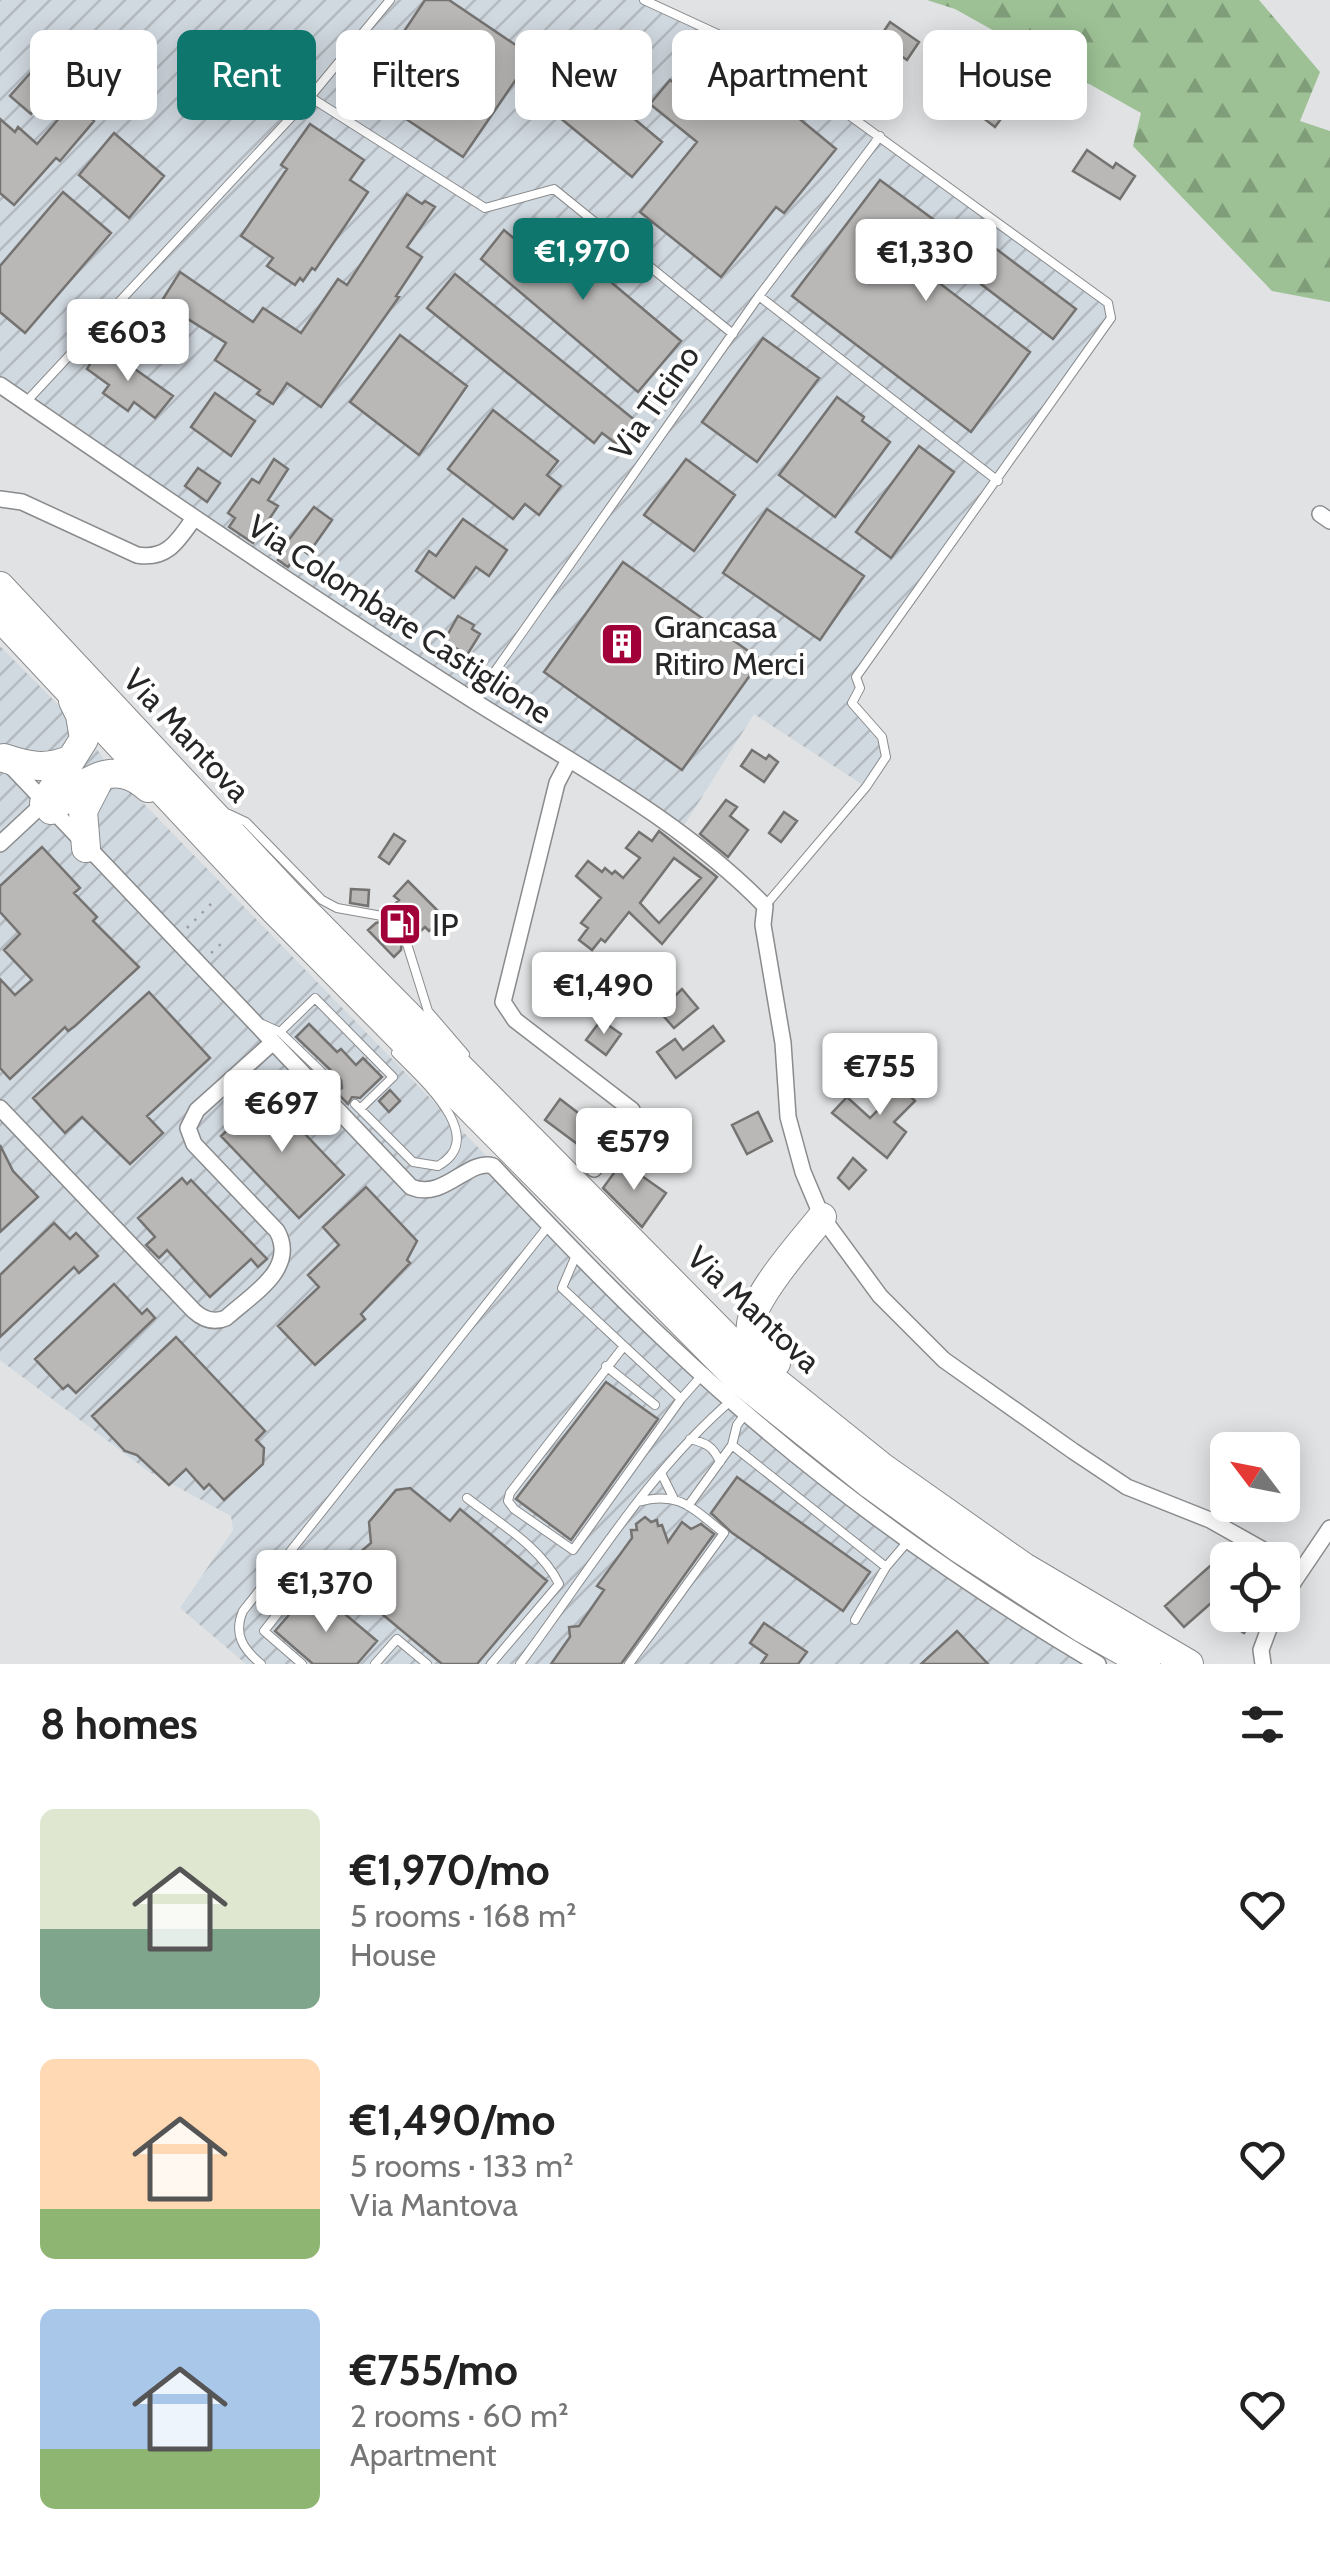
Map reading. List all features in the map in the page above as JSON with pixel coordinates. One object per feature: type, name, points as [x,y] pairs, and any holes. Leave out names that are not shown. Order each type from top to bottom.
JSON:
[{"type":"highway","name":"Via Mantova","points":[[0,586],[351,988],[737,1378],[958,1548],[1146,1664]]},
{"type":"highway","name":"Via Mantova","points":[[0,618],[65,687],[197,811],[750,1361],[852,1443],[1024,1568],[1189,1664]]},
{"type":"highway","points":[[47,807],[69,760],[78,751],[84,731],[65,687]]},
{"type":"highway","points":[[2,756],[33,767],[54,766],[69,760]]},
{"type":"highway","points":[[47,807],[101,776],[124,772],[136,778],[176,815],[197,811]]},
{"type":"highway","points":[[86,848],[83,811],[101,776]]},
{"type":"highway","points":[[674,1284],[720,1314],[744,1311],[758,1301],[822,1217]]},
{"type":"highway","points":[[758,1301],[750,1324],[751,1337],[808,1392],[852,1443]]},
{"type":"street","name":"Via Colombare Castiglione","points":[[0,384],[194,518],[680,832],[764,906]]},
{"type":"street","points":[[0,499],[22,502],[148,557],[173,548],[194,518]]},
{"type":"street","points":[[2,756],[175,940],[252,1019],[276,1038],[411,1187],[419,1190],[441,1186],[487,1163],[747,1412],[1004,1608],[1098,1664]]},
{"type":"street","points":[[569,760],[557,782],[503,1002],[516,1020],[632,1110],[632,1118],[594,1169]]},
{"type":"street","points":[[0,844],[47,807]]},
{"type":"street","points":[[764,906],[783,1043],[788,1116],[803,1172],[822,1217],[880,1296],[944,1360],[1128,1486],[1210,1520],[1249,1542]]},
{"type":"street","points":[[0,1108],[194,1312],[218,1321],[277,1271],[284,1250],[277,1232],[194,1144],[188,1128],[197,1110],[276,1038]]},
{"type":"street","points":[[1300,1572],[1330,1528]]},
{"type":"street","points":[[1263,1664],[1261,1650],[1268,1632]]},
{"type":"lane","points":[[316,89],[390,0]]},
{"type":"lane","points":[[644,0],[748,48],[880,136],[1108,304],[1111,318],[856,677],[860,688],[852,703],[882,737],[886,758],[866,787],[764,906]]},
{"type":"lane","points":[[316,100],[485,208],[554,189],[733,334]]},
{"type":"lane","points":[[26,402],[288,120]]},
{"type":"lane","name":"Via Ticino","points":[[474,701],[759,296],[880,136]]},
{"type":"lane","points":[[759,296],[998,481]]},
{"type":"lane","points":[[197,811],[246,822],[322,900],[336,908],[382,916]]},
{"type":"lane","points":[[407,944],[428,1011],[476,1067]]},
{"type":"lane","points":[[351,988],[379,1030]]},
{"type":"lane","points":[[335,1085],[276,1038],[314,998],[393,1077],[357,1106],[413,1162],[438,1166],[454,1154],[457,1143],[453,1119],[389,1044]]},
{"type":"lane","points":[[488,1081],[509,1120]]},
{"type":"lane","points":[[261,1664],[241,1641],[238,1623],[244,1611],[549,1224]]},
{"type":"lane","points":[[577,1253],[562,1288],[681,1399]]},
{"type":"lane","points":[[624,1346],[508,1501],[574,1550],[703,1374]]},
{"type":"lane","points":[[606,1366],[655,1405]]},
{"type":"lane","points":[[520,1664],[661,1473],[732,1399]]},
{"type":"lane","points":[[688,1506],[732,1445],[737,1425],[747,1412]]},
{"type":"lane","points":[[690,1439],[715,1450],[720,1462]]},
{"type":"lane","points":[[732,1445],[886,1568]]},
{"type":"lane","points":[[661,1473],[673,1497]]},
{"type":"lane","points":[[629,1664],[724,1533],[673,1497],[656,1496],[638,1502]]},
{"type":"lane","points":[[467,1498],[552,1568],[559,1584],[491,1664]]},
{"type":"lane","points":[[854,1620],[886,1568],[910,1540]]},
{"type":"lane","points":[[289,1598],[264,1631],[302,1664]]},
{"type":"lane","points":[[375,1664],[397,1639],[428,1664]]},
{"type":"path","points":[[175,940],[214,901]]},
{"type":"shaded area","points":[[0,0],[644,0],[709,30],[672,30],[672,120],[856,120],[1108,303],[1111,318],[856,677],[860,688],[852,703],[882,737],[886,757],[866,787],[754,714],[680,832],[0,384]]},
{"type":"shaded area","points":[[0,646],[84,731],[113,772],[672,1347],[881,1520],[1098,1664],[246,1664],[180,1608],[233,1530],[231,1516],[148,1471],[0,1360]]},
{"type":"green space","points":[[927,0],[1259,0],[1320,72],[1300,121],[1330,131],[1330,302],[1272,291],[1133,146],[1141,113],[1087,83],[1087,30],[993,30],[955,9]]},
{"type":"building","points":[[425,0],[449,0],[493,30],[405,30]]},
{"type":"building","points":[[890,22],[902,30],[885,30]]},
{"type":"building","points":[[495,31],[515,45],[515,81],[495,110]]},
{"type":"building","points":[[903,31],[919,42],[907,60],[903,57]]},
{"type":"building","points":[[30,73],[30,113],[10,96]]},
{"type":"building","points":[[670,80],[672,120],[801,120],[836,149],[784,213],[776,207],[721,277],[640,212],[697,142],[652,106]]},
{"type":"building","points":[[0,119],[15,132],[18,127],[37,144],[58,120],[94,121],[14,205],[0,193]]},
{"type":"building","points":[[408,120],[488,120],[463,157]]},
{"type":"building","points":[[563,120],[636,120],[662,142],[632,177]]},
{"type":"building","points":[[310,124],[364,160],[350,180],[368,192],[315,270],[312,268],[295,285],[267,266],[273,258],[241,236],[287,169],[281,165]]},
{"type":"building","points":[[114,133],[164,176],[129,218],[79,175]]},
{"type":"building","points":[[1087,150],[1113,168],[1116,163],[1135,176],[1120,199],[1073,171]]},
{"type":"building","points":[[880,180],[983,256],[991,245],[1076,309],[1053,339],[952,262],[938,282],[1030,352],[971,432],[792,296]]},
{"type":"building","points":[[63,192],[111,233],[25,333],[0,312],[0,266]]},
{"type":"building","points":[[407,194],[435,207],[407,247],[422,257],[396,296],[399,297],[321,407],[287,383],[273,404],[257,394],[260,390],[215,360],[226,343],[161,302],[180,272],[253,322],[263,308],[301,333],[338,279],[347,285]]},
{"type":"building","points":[[536,219],[681,341],[638,392],[481,259],[504,230],[517,241]]},
{"type":"building","points":[[455,274],[637,422],[618,445],[602,433],[594,443],[427,308]]},
{"type":"building","points":[[400,335],[467,386],[419,455],[350,402]]},
{"type":"building","points":[[763,338],[819,378],[757,462],[702,422]]},
{"type":"building","points":[[101,345],[173,396],[155,418],[134,402],[128,411],[103,393],[109,385],[87,369]]},
{"type":"building","points":[[215,393],[255,421],[231,456],[191,427]]},
{"type":"building","points":[[837,397],[890,442],[835,517],[779,475]]},
{"type":"building","points":[[493,410],[558,461],[547,475],[561,486],[539,515],[525,504],[513,519],[448,469]]},
{"type":"building","points":[[919,446],[954,472],[891,558],[856,532]]},
{"type":"building","points":[[274,459],[288,469],[268,500],[278,506],[253,543],[229,527],[235,518],[228,513],[252,479],[259,483]]},
{"type":"building","points":[[686,459],[735,495],[694,551],[644,515]]},
{"type":"building","points":[[198,468],[220,483],[207,502],[185,486]]},
{"type":"building","points":[[314,507],[332,520],[308,554],[301,549],[288,567],[278,560],[287,548],[284,546]]},
{"type":"building","points":[[767,509],[864,576],[820,640],[723,573]]},
{"type":"building","points":[[463,519],[507,550],[489,576],[476,567],[454,598],[416,571],[429,551],[436,556]]},
{"type":"building","points":[[623,562],[761,660],[682,770],[544,672]]},
{"type":"building","points":[[458,616],[474,625],[472,629],[480,634],[467,655],[444,641]]},
{"type":"building","points":[[752,750],[778,762],[764,782],[741,766]]},
{"type":"building","points":[[726,800],[737,807],[730,816],[748,830],[728,857],[700,834]]},
{"type":"building","points":[[784,812],[797,821],[781,842],[769,833]]},
{"type":"building","points":[[659,831],[717,877],[662,944],[629,912],[605,942],[601,939],[592,950],[579,940],[588,928],[581,923],[601,898],[576,876],[588,861],[602,872],[605,868],[623,878],[640,858],[626,848],[639,832],[652,841]],"holes":[[[674,858],[701,878],[659,923],[640,903]]]},
{"type":"building","points":[[394,834],[405,841],[389,864],[379,857]]},
{"type":"building","points":[[42,847],[80,888],[74,893],[97,917],[93,921],[139,967],[75,1026],[68,1031],[65,1027],[10,1079],[0,1068],[0,979],[15,995],[32,980],[4,950],[20,934],[0,912],[0,886]]},
{"type":"building","points":[[408,881],[444,917],[429,931],[425,927],[412,939],[402,938],[401,950],[394,957],[368,930],[388,920],[388,911],[399,900],[394,896]]},
{"type":"building","points":[[351,889],[369,890],[368,906],[350,903]]},
{"type":"building","points":[[682,989],[698,1008],[674,1028],[659,1011]]},
{"type":"building","points":[[149,992],[210,1058],[147,1116],[163,1133],[130,1164],[82,1117],[65,1133],[33,1098]]},
{"type":"building","points":[[601,1020],[621,1034],[606,1055],[586,1040]]},
{"type":"building","points":[[309,1024],[337,1052],[341,1049],[356,1065],[363,1058],[382,1077],[348,1104],[336,1092],[342,1088],[341,1080],[296,1037]]},
{"type":"building","points":[[713,1026],[724,1041],[676,1078],[657,1052],[675,1039],[683,1050]]},
{"type":"building","points":[[917,1070],[924,1077],[908,1094],[915,1101],[894,1122],[906,1132],[887,1158],[832,1113],[847,1097],[870,1118]]},
{"type":"building","points":[[390,1090],[400,1101],[389,1112],[379,1101]]},
{"type":"building","points":[[266,1093],[344,1175],[299,1218],[221,1136],[232,1126],[230,1123]]},
{"type":"building","points":[[560,1099],[603,1132],[588,1152],[545,1120]]},
{"type":"building","points":[[758,1112],[772,1141],[747,1154],[732,1125]]},
{"type":"building","points":[[0,1145],[13,1171],[38,1197],[0,1232]]},
{"type":"building","points":[[853,1158],[866,1170],[849,1189],[838,1178]]},
{"type":"building","points":[[622,1162],[666,1193],[642,1227],[603,1188]]},
{"type":"building","points":[[182,1178],[187,1184],[191,1180],[267,1259],[258,1267],[251,1259],[210,1297],[167,1250],[159,1258],[146,1245],[155,1237],[138,1218]]},
{"type":"building","points":[[366,1187],[417,1241],[407,1260],[410,1263],[361,1314],[365,1319],[315,1365],[278,1326],[319,1287],[308,1275],[339,1245],[323,1227]]},
{"type":"building","points":[[54,1223],[70,1239],[76,1233],[98,1256],[79,1273],[74,1267],[0,1337],[0,1275]]},
{"type":"building","points":[[114,1284],[142,1314],[147,1309],[155,1318],[76,1393],[68,1385],[63,1389],[35,1359]]},
{"type":"building","points":[[176,1337],[265,1431],[256,1440],[264,1448],[263,1464],[224,1500],[209,1484],[204,1489],[186,1469],[169,1485],[137,1455],[125,1451],[92,1416]]},
{"type":"building","points":[[606,1382],[658,1419],[571,1540],[516,1499]]},
{"type":"building","points":[[737,1477],[870,1572],[843,1611],[731,1532],[711,1513]]},
{"type":"building","points":[[410,1488],[450,1521],[460,1509],[547,1581],[477,1664],[442,1664],[370,1604],[363,1604],[358,1554],[371,1543],[369,1522],[396,1490]]},
{"type":"building","points":[[645,1517],[662,1525],[668,1542],[682,1522],[691,1529],[701,1524],[714,1534],[621,1664],[551,1664],[570,1637],[569,1627],[579,1626],[604,1590],[597,1586],[632,1538],[631,1530],[637,1530],[636,1524]]},
{"type":"building","points":[[1210,1566],[1210,1604],[1184,1627],[1165,1606]]},
{"type":"building","points":[[327,1599],[377,1641],[357,1664],[313,1664],[275,1631],[301,1601],[315,1613]]},
{"type":"building","points":[[764,1623],[807,1652],[798,1664],[761,1664],[767,1655],[750,1643]]},
{"type":"building","points":[[957,1631],[988,1664],[921,1664]]},
{"type":"place","name":"Grancasa Ritiro Merci","points":[[622,644]]},
{"type":"place","name":"IP","points":[[400,924]]}]
